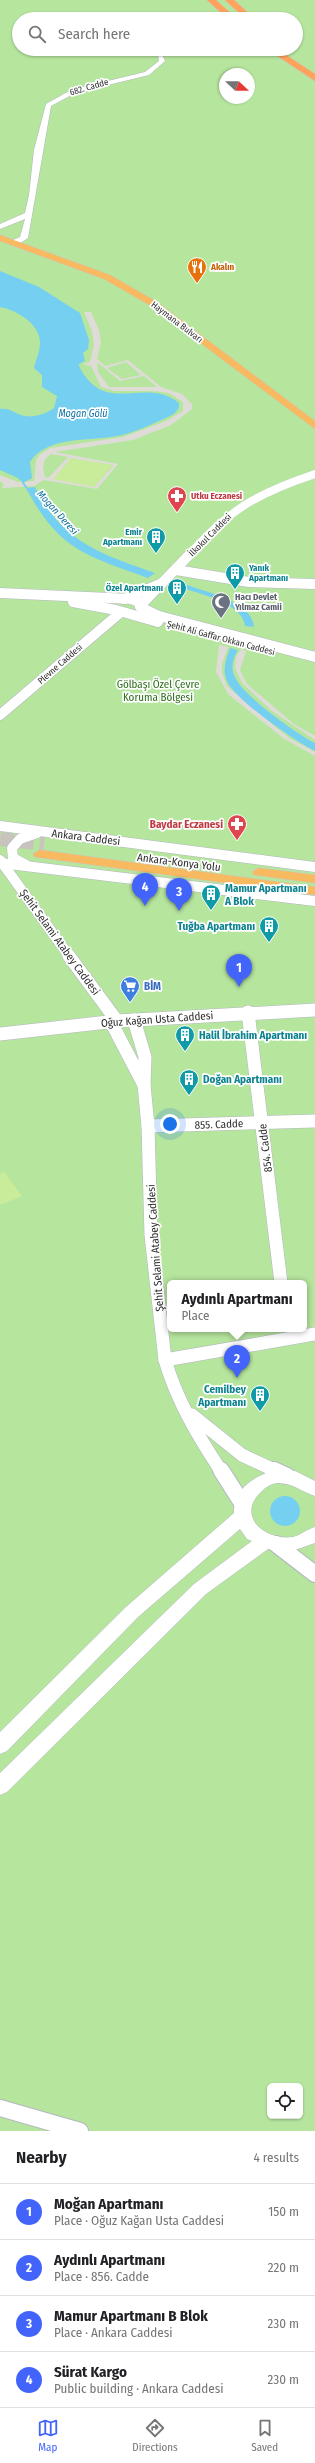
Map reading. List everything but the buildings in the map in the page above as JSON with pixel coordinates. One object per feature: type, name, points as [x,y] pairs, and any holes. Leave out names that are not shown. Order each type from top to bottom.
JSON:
[{"type":"highway","points":[[211,0],[224,12]]},
{"type":"highway","points":[[229,0],[243,12]]},
{"type":"highway","points":[[282,56],[315,78]]},
{"type":"highway","name":"Haymana Bulvarı","points":[[0,228],[114,274],[163,301],[315,416]]},
{"type":"highway","name":"Haymana Bulvarı","points":[[0,238],[107,277],[154,304],[315,426]]},
{"type":"highway","points":[[44,843],[315,891]]},
{"type":"highway","name":"Ankara-Konya Yolu","points":[[44,843],[315,879]]},
{"type":"main road","name":"682. Cadde","points":[[24,238],[38,150],[45,126],[45,113],[48,105],[73,91],[147,74],[155,70],[162,61],[160,56]]},
{"type":"main road","points":[[0,228],[29,214]]},
{"type":"main road","points":[[14,243],[24,238]]},
{"type":"main road","points":[[315,1489],[300,1478],[263,1480],[246,1494],[243,1510],[251,1531],[271,1543],[299,1543],[315,1534]]},
{"type":"main road","points":[[0,1745],[132,1612],[243,1510]]},
{"type":"main road","points":[[0,1786],[200,1589],[271,1543]]},
{"type":"street","name":"İlkokul Caddesi","points":[[140,607],[212,530],[238,507],[265,492],[315,474]]},
{"type":"street","points":[[176,570],[240,581],[315,584]]},
{"type":"street","points":[[140,607],[121,612],[114,605],[116,602],[128,599],[165,582]]},
{"type":"street","name":"Şehit Ali Gaffar Okkan Caddesi","points":[[0,592],[128,599],[137,601],[140,607],[175,621],[315,658]]},
{"type":"street","name":"Şehit Ali Gaffar Okkan Caddesi","points":[[0,598],[75,602],[121,612],[315,663]]},
{"type":"street","name":"Plevne Caddesi","points":[[0,715],[121,612]]},
{"type":"street","name":"Ankara Caddesi","points":[[0,826],[44,843],[276,861],[315,868]]},
{"type":"street","points":[[31,867],[16,860],[12,855],[12,848],[20,839],[28,835],[44,843]]},
{"type":"street","points":[[1,862],[31,867],[315,901]]},
{"type":"street","name":"Şehit Selami Atabey Caddesi","points":[[1,862],[17,882],[114,1022],[144,1085]]},
{"type":"street","points":[[17,882],[15,876],[18,871],[31,867]]},
{"type":"street","name":"Oğuz Kağan Usta Caddesi","points":[[0,1034],[134,1020],[248,1012],[315,1010]]},
{"type":"street","name":"854. Cadde","points":[[248,1012],[281,1280]]},
{"type":"street","name":"Şehit Selami Atabey Caddesi","points":[[134,1020],[145,1057],[144,1085],[148,1126],[152,1235],[165,1360],[170,1381],[184,1408],[243,1510]]},
{"type":"street","name":"855. Cadde","points":[[148,1126],[315,1122]]},
{"type":"street","points":[[165,1360],[287,1334],[315,1334]]},
{"type":"street","name":"Şehit Selami Atabey Caddesi","points":[[184,1408],[230,1447],[252,1461],[300,1478]]},
{"type":"street","points":[[271,1543],[315,1574]]},
{"type":"street","points":[[0,2108],[80,2131]]},
{"type":"green space","name":"Gölbaşı Özel Çevre Koruma Bölgesi","points":[[0,0],[315,0],[315,2131],[0,2131]]},
{"type":"green space","points":[[71,458],[113,465],[94,487],[51,479]]},
{"type":"green space","points":[[4,1172],[22,1196],[0,1205],[0,1174]]},
{"type":"shaded area","points":[[84,312],[91,312],[99,330],[101,342],[97,359],[105,366],[128,360],[161,387],[182,394],[192,404],[192,409],[171,425],[133,440],[55,452],[118,464],[97,489],[44,480],[34,486],[2,488],[4,484],[0,481],[0,475],[18,482],[34,481],[36,461],[39,455],[50,448],[123,437],[166,421],[183,411],[183,402],[169,393],[152,391],[114,391],[101,387],[91,366],[83,364],[90,362],[94,345],[92,331]],"holes":[[[97,362],[120,381],[144,376],[157,387],[109,387],[98,372]],[[126,362],[141,375],[122,379],[107,368]],[[51,454],[68,457],[48,478],[45,477],[43,468],[45,459]],[[71,458],[113,465],[94,487],[53,479]]]},
{"type":"shaded area","points":[[219,645],[228,647],[222,664],[222,673],[227,686],[289,738],[315,752],[315,756],[283,738],[228,694],[216,672]]},
{"type":"shaded area","points":[[241,649],[246,651],[240,670],[247,684],[294,724],[315,736],[315,740],[272,711],[242,683],[235,668],[236,657]]},
{"type":"water","name":"Mogan Gölü","points":[[0,271],[39,287],[80,313],[89,340],[88,349],[83,353],[85,361],[79,364],[79,366],[89,381],[101,390],[113,393],[153,393],[166,396],[179,403],[179,408],[174,414],[126,434],[114,437],[74,440],[49,447],[38,453],[30,462],[32,478],[23,483],[18,478],[0,470],[0,409],[9,410],[25,416],[38,415],[54,408],[57,396],[42,387],[42,375],[34,368],[40,343],[36,329],[20,314],[0,307]]},
{"type":"water","points":[[35,487],[46,506],[58,521],[85,544],[100,552],[155,573],[148,578],[107,563],[90,556],[62,538],[38,509],[26,488]]},
{"type":"water","points":[[184,584],[214,594],[236,604],[251,618],[254,627],[245,626],[237,611],[229,605],[219,600],[180,587]]},
{"type":"water","points":[[230,648],[238,650],[234,657],[232,668],[241,687],[260,705],[296,732],[315,743],[315,751],[294,739],[266,719],[232,689],[227,681],[225,673],[226,660]]},
{"type":"water","points":[[285,1496],[295,1501],[300,1511],[295,1521],[285,1526],[275,1521],[270,1511],[275,1501]]},
{"type":"waterway","name":"Mogan Deresi","points":[[23,483],[29,491]]},
{"type":"tunnel","points":[[0,839],[44,844]]},
{"type":"place","name":"Akalın","points":[[197,284]]},
{"type":"place","name":"Utku Eczanesi","points":[[177,513]]},
{"type":"place","name":"Emir Apartmanı","points":[[156,554]]},
{"type":"place","name":"Yanık Apartmanı","points":[[235,590]]},
{"type":"place","name":"Özel Apartmanı","points":[[177,605]]},
{"type":"place","name":"Hacı Devlet Yılmaz Camii","points":[[221,619]]},
{"type":"place","name":"Baydar Eczanesi","points":[[237,841]]},
{"type":"place","name":"Sürat Kargo","points":[[145,906]]},
{"type":"place","name":"Mamur Apartmanı B Blok","points":[[179,911]]},
{"type":"place","name":"Mamur Apartmanı A Blok","points":[[211,911]]},
{"type":"place","name":"Tuğba Apartmanı","points":[[269,943]]},
{"type":"place","name":"Moğan Apartmanı","points":[[239,987]]},
{"type":"place","name":"BİM","points":[[130,1003]]},
{"type":"place","name":"Halil İbrahim Apartmanı","points":[[185,1052]]},
{"type":"place","name":"Doğan Apartmanı","points":[[189,1096]]},
{"type":"place","name":"Aydınlı Apartmanı","points":[[237,1378]]},
{"type":"place","name":"Cemilbey Apartmanı","points":[[260,1412]]}]
